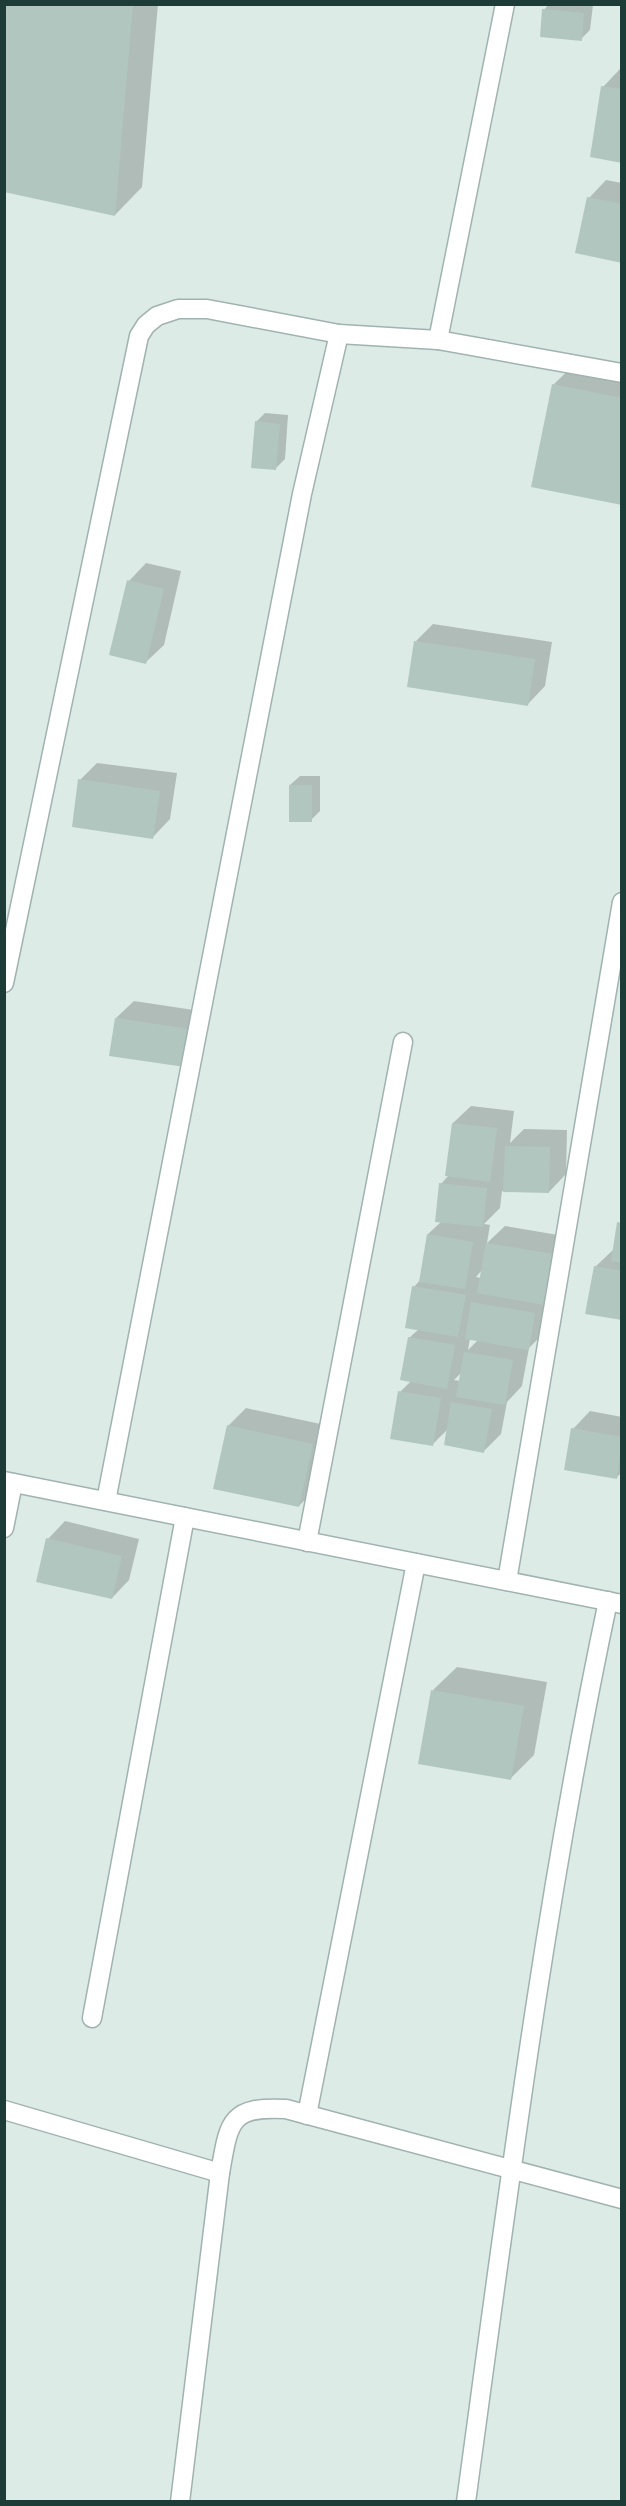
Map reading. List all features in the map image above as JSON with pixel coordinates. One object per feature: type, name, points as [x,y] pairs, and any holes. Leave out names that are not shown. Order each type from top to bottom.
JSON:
[{"type":"street","points":[[438,340],[505,4]]},
{"type":"street","points":[[4,983],[139,336],[146,325],[157,316],[178,309],[207,309],[339,334],[438,340],[621,373]]},
{"type":"street","points":[[106,1502],[302,494],[339,334]]},
{"type":"street","points":[[507,1581],[621,902]]},
{"type":"street","points":[[307,1542],[404,1042]]},
{"type":"street","points":[[4,1528],[9,1482],[615,1603],[581,1728],[512,2168],[466,2502]]},
{"type":"street","points":[[92,2018],[185,1517]]},
{"type":"street","points":[[307,2115],[416,1563]]},
{"type":"street","points":[[180,2502],[220,2173],[227,2131],[241,2114],[258,2107],[286,2109],[621,2199]]},
{"type":"street","points":[[4,2110],[220,2173]]},
{"type":"building","points":[[4,4],[133,4],[115,216],[4,192]]},
{"type":"building","points":[[542,9],[584,13],[582,41],[540,37]]},
{"type":"building","points":[[601,86],[622,89],[622,163],[590,157]]},
{"type":"building","points":[[587,197],[622,204],[622,263],[575,253]]},
{"type":"building","points":[[552,384],[622,398],[622,505],[531,487]]},
{"type":"building","points":[[255,421],[280,424],[276,470],[251,468]]},
{"type":"building","points":[[127,580],[164,589],[146,664],[109,655]]},
{"type":"building","points":[[414,641],[535,659],[528,706],[407,687]]},
{"type":"building","points":[[78,779],[160,791],[153,839],[72,827]]},
{"type":"building","points":[[289,785],[312,785],[312,822],[289,822]]},
{"type":"building","points":[[115,1018],[190,1029],[185,1067],[109,1056]]},
{"type":"building","points":[[452,1123],[497,1128],[490,1182],[445,1176]]},
{"type":"building","points":[[505,1146],[550,1147],[549,1193],[503,1192]]},
{"type":"building","points":[[439,1183],[487,1188],[483,1227],[435,1222]]},
{"type":"building","points":[[617,1222],[622,1223],[622,1263],[611,1261]]},
{"type":"building","points":[[427,1234],[473,1242],[465,1289],[419,1282]]},
{"type":"building","points":[[486,1243],[553,1254],[544,1305],[477,1293]]},
{"type":"building","points":[[594,1266],[622,1271],[622,1320],[585,1314]]},
{"type":"building","points":[[412,1286],[466,1295],[458,1337],[405,1328]]},
{"type":"building","points":[[471,1302],[535,1313],[529,1350],[465,1339]]},
{"type":"building","points":[[408,1337],[455,1345],[447,1389],[400,1380]]},
{"type":"building","points":[[464,1352],[513,1360],[505,1405],[456,1397]]},
{"type":"building","points":[[398,1391],[441,1398],[433,1446],[390,1439]]},
{"type":"building","points":[[451,1402],[492,1409],[484,1453],[444,1445]]},
{"type":"building","points":[[227,1425],[313,1444],[299,1507],[213,1489]]},
{"type":"building","points":[[571,1428],[622,1437],[617,1479],[564,1470]]},
{"type":"building","points":[[46,1538],[122,1556],[112,1599],[36,1582]]},
{"type":"building","points":[[431,1690],[524,1706],[511,1780],[418,1764]]}]
